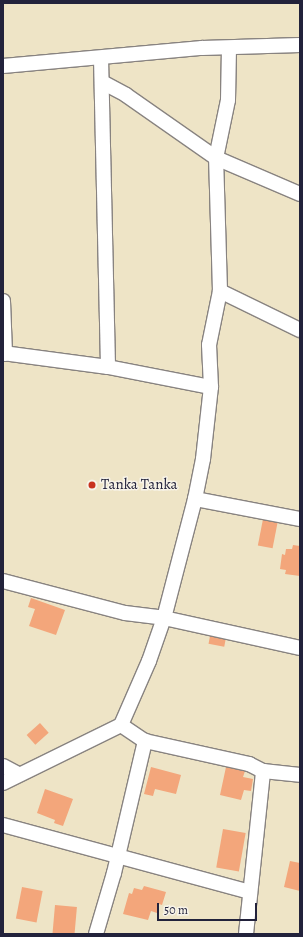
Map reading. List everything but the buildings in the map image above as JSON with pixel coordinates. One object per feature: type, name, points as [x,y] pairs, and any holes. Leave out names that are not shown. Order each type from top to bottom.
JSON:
[{"type":"street","points":[[3,66],[202,48],[229,49],[300,45]]},
{"type":"street","points":[[3,783],[18,774],[120,725],[149,661],[164,618],[195,499],[203,459],[210,387],[209,345],[220,291],[216,158],[228,100],[229,49]]},
{"type":"street","points":[[101,58],[108,367]]},
{"type":"street","points":[[102,82],[126,95],[216,158],[300,194]]},
{"type":"street","points":[[220,291],[300,330]]},
{"type":"street","points":[[3,301],[4,353],[108,367],[210,387]]},
{"type":"street","points":[[195,499],[300,519]]},
{"type":"street","points":[[3,581],[125,613],[164,618],[300,648]]},
{"type":"street","points":[[120,725],[145,741],[249,764],[263,771],[300,775]]},
{"type":"street","points":[[96,934],[118,855],[145,741]]},
{"type":"street","points":[[3,766],[18,774]]},
{"type":"street","points":[[246,934],[249,892],[263,771]]},
{"type":"street","points":[[3,825],[118,855],[249,892]]},
{"type":"place","name":"Tanka Tanka","points":[[92,485]]}]
